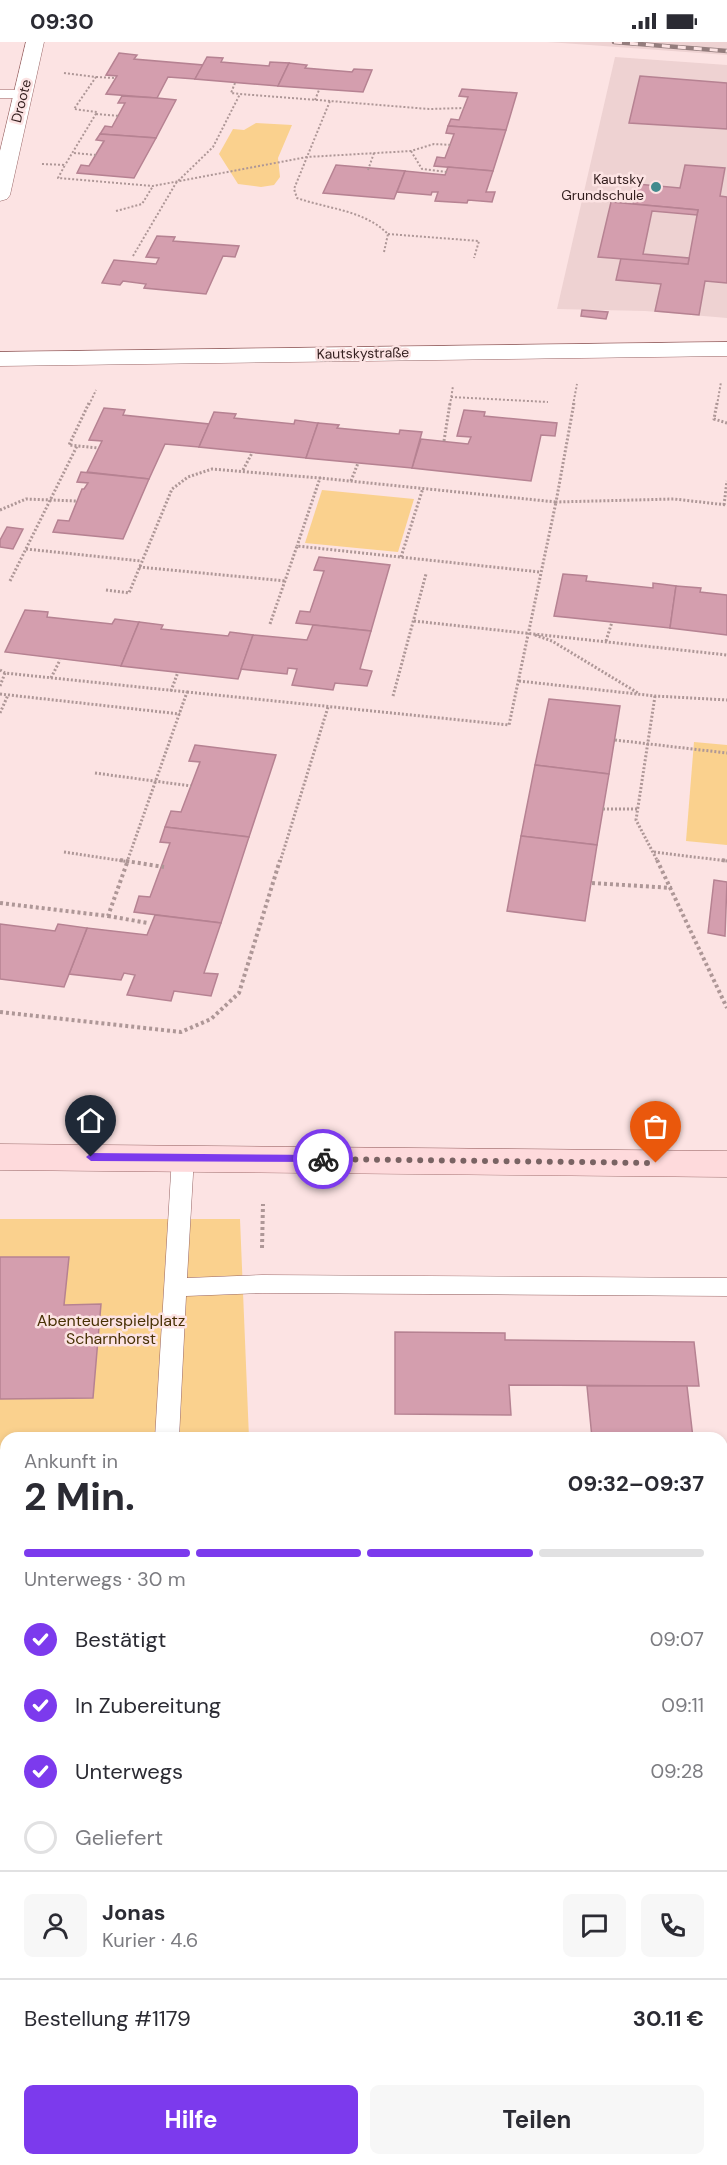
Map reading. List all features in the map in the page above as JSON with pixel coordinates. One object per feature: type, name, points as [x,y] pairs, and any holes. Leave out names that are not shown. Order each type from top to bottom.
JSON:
[{"type":"main road","points":[[0,1157],[727,1164]]},
{"type":"street","name":"Droote","points":[[0,195],[35,42]]},
{"type":"street","name":"Kautskystraße","points":[[0,359],[727,349]]},
{"type":"lane","points":[[0,94],[22,94]]},
{"type":"lane","points":[[167,1432],[183,1157]]},
{"type":"lane","points":[[176,1287],[262,1284],[727,1287]]},
{"type":"path","points":[[56,72],[115,78]]},
{"type":"path","points":[[96,77],[74,110],[98,112],[96,114]]},
{"type":"path","points":[[235,83],[231,93],[429,109],[464,108]]},
{"type":"path","points":[[315,100],[319,90]]},
{"type":"path","points":[[133,256],[176,183],[213,147],[240,94]]},
{"type":"path","points":[[330,102],[294,189],[297,198],[312,205],[370,219],[382,226],[388,234],[479,241],[474,258]]},
{"type":"path","points":[[96,114],[120,116]]},
{"type":"path","points":[[96,114],[58,178],[153,186],[308,158],[411,151],[434,144],[452,145]]},
{"type":"path","points":[[411,151],[422,169],[447,172]]},
{"type":"path","points":[[74,153],[96,156]]},
{"type":"path","points":[[368,170],[374,153]]},
{"type":"path","points":[[37,163],[65,165]]},
{"type":"path","points":[[116,211],[142,204],[153,186]]},
{"type":"path","points":[[384,252],[388,234]]},
{"type":"path","points":[[0,670],[5,673],[171,691],[508,725],[556,502],[582,351]]},
{"type":"path","points":[[98,448],[69,445],[113,357]]},
{"type":"path","points":[[722,377],[714,419],[727,423]]},
{"type":"path","points":[[444,441],[451,396],[548,402]]},
{"type":"path","points":[[10,581],[77,446]]},
{"type":"path","points":[[243,470],[252,453]]},
{"type":"path","points":[[351,481],[358,463]]},
{"type":"path","points":[[106,590],[129,593],[171,489],[188,477],[212,469],[243,470],[556,502],[674,499],[725,505],[727,481]]},
{"type":"path","points":[[270,624],[320,478]]},
{"type":"path","points":[[401,557],[423,488]]},
{"type":"path","points":[[0,510],[26,499],[76,501]]},
{"type":"path","points":[[297,546],[540,572]]},
{"type":"path","points":[[26,549],[142,561]]},
{"type":"path","points":[[139,567],[286,581]]},
{"type":"path","points":[[393,696],[426,574]]},
{"type":"path","points":[[414,621],[727,655]]},
{"type":"path","points":[[606,641],[612,622]]},
{"type":"path","points":[[529,633],[552,641],[641,694]]},
{"type":"path","points":[[51,678],[60,660]]},
{"type":"path","points":[[171,691],[178,672]]},
{"type":"path","points":[[0,686],[5,673]]},
{"type":"path","points":[[519,681],[655,696],[727,700]]},
{"type":"path","points":[[108,916],[188,692]]},
{"type":"path","points":[[0,694],[180,714]]},
{"type":"path","points":[[0,713],[8,694]]},
{"type":"path","points":[[655,696],[636,820],[672,888],[727,1008]]},
{"type":"path","points":[[0,1012],[181,1032],[211,1019],[239,993],[328,707]]},
{"type":"path","points":[[615,740],[647,741],[694,750],[727,753]]},
{"type":"path","points":[[95,773],[191,786]]},
{"type":"path","points":[[603,809],[638,809]]},
{"type":"path","points":[[64,852],[164,867]]},
{"type":"path","points":[[654,852],[727,861]]},
{"type":"path","points":[[591,883],[672,888]]},
{"type":"path","points":[[0,903],[148,922]]},
{"type":"path","points":[[262,1284],[263,1204]]},
{"type":"shaded area","points":[[547,42],[727,42],[727,55],[562,43]]},
{"type":"shaded area","name":"Kautsky Grundschule","points":[[615,57],[727,65],[727,318],[645,311],[557,309]]},
{"type":"green space","points":[[256,123],[292,125],[278,158],[280,177],[274,185],[261,187],[238,184],[219,154],[233,129],[244,130]]},
{"type":"green space","points":[[322,490],[414,499],[398,552],[305,543]]},
{"type":"green space","points":[[694,742],[727,745],[727,845],[686,841]]},
{"type":"green space","name":"Abenteuerspielplatz Scharnhorst","points":[[0,1219],[240,1219],[249,1432],[0,1432]]},
{"type":"building","points":[[119,53],[137,55],[134,59],[203,65],[195,79],[168,77],[157,98],[106,94],[117,76],[106,75]]},
{"type":"building","points":[[207,57],[223,58],[221,62],[269,66],[270,62],[289,63],[278,86],[195,79]]},
{"type":"building","points":[[289,63],[307,65],[305,68],[352,72],[354,69],[372,70],[363,92],[278,86]]},
{"type":"building","points":[[640,76],[727,83],[727,129],[629,123]]},
{"type":"building","points":[[462,89],[517,93],[506,130],[448,126],[451,119],[459,120],[468,97],[459,96]]},
{"type":"building","points":[[122,96],[176,100],[156,138],[100,134],[105,126],[112,127],[125,103],[118,103]]},
{"type":"building","points":[[448,126],[506,130],[493,171],[434,166],[437,157],[445,158],[454,134],[446,133]]},
{"type":"building","points":[[100,134],[156,138],[134,178],[77,173],[81,165],[89,166],[104,141],[96,140]]},
{"type":"building","points":[[336,165],[405,171],[394,199],[323,193]]},
{"type":"building","points":[[685,165],[725,168],[720,196],[727,197],[727,283],[705,281],[699,315],[655,311],[661,284],[616,280],[621,258],[688,264],[698,210],[633,204],[637,184],[680,188]]},
{"type":"building","points":[[448,167],[493,171],[486,192],[495,192],[492,202],[435,201],[438,192],[432,192],[431,195],[397,192],[405,171],[445,175]]},
{"type":"building","points":[[611,202],[698,210],[697,215],[652,211],[643,254],[689,258],[688,264],[598,257]]},
{"type":"building","points":[[157,236],[175,237],[173,241],[239,246],[235,257],[223,256],[206,294],[144,288],[146,284],[123,281],[120,285],[102,283],[114,260],[156,264],[159,258],[146,257]]},
{"type":"building","points":[[582,310],[608,312],[606,319],[581,316]]},
{"type":"building","points":[[104,408],[125,410],[123,415],[209,424],[199,447],[165,444],[149,479],[87,472],[102,441],[89,440]]},
{"type":"building","points":[[464,410],[485,412],[484,416],[557,423],[555,436],[541,435],[531,481],[412,468],[421,439],[468,444],[471,437],[457,436]]},
{"type":"building","points":[[214,412],[236,414],[234,418],[294,424],[295,420],[318,423],[306,458],[199,447]]},
{"type":"building","points":[[318,423],[339,425],[337,428],[399,434],[400,430],[422,432],[412,468],[306,458]]},
{"type":"building","points":[[81,472],[149,479],[123,539],[53,532],[58,520],[69,521],[82,489],[88,483],[77,482]]},
{"type":"building","points":[[7,527],[23,529],[13,549],[0,547],[0,540]]},
{"type":"building","points":[[319,557],[390,565],[371,631],[296,623],[300,611],[310,612],[324,571],[314,570]]},
{"type":"building","points":[[563,574],[587,576],[586,581],[653,588],[653,583],[676,586],[670,628],[554,616]]},
{"type":"building","points":[[676,586],[701,588],[700,592],[727,595],[727,635],[670,628]]},
{"type":"building","points":[[25,610],[48,612],[47,617],[112,624],[115,619],[139,622],[121,666],[5,652]]},
{"type":"building","points":[[139,622],[163,625],[161,629],[228,636],[230,632],[253,635],[238,679],[121,666]]},
{"type":"building","points":[[313,625],[371,631],[360,669],[372,671],[367,686],[335,683],[333,690],[292,685],[297,669],[288,668],[287,674],[241,669],[253,635],[307,640]]},
{"type":"building","points":[[549,699],[620,706],[609,774],[535,765]]},
{"type":"building","points":[[195,745],[276,755],[249,837],[165,827],[171,811],[181,812],[200,762],[189,761]]},
{"type":"building","points":[[535,765],[609,774],[597,845],[521,836]]},
{"type":"building","points":[[165,827],[249,837],[221,923],[134,912],[139,896],[150,897],[170,843],[160,842]]},
{"type":"building","points":[[521,836],[597,845],[585,921],[507,911]]},
{"type":"building","points":[[714,880],[727,882],[725,936],[708,933]]},
{"type":"building","points":[[155,915],[221,923],[204,973],[218,974],[211,996],[174,991],[171,1001],[127,995],[135,975],[124,973],[121,980],[69,974],[87,928],[147,935]]},
{"type":"building","points":[[0,924],[55,931],[58,924],[87,928],[64,987],[0,979]]},
{"type":"building","points":[[0,1257],[69,1257],[64,1305],[101,1304],[93,1398],[0,1399]]},
{"type":"building","points":[[395,1332],[505,1333],[505,1340],[694,1342],[699,1386],[509,1385],[511,1415],[395,1414]]},
{"type":"building","points":[[587,1386],[687,1386],[692,1432],[591,1432]]},
{"type":"railway","points":[[614,42],[727,51]]},
{"type":"way so far","points":[[323,1159],[656,1163]]},
{"type":"place","name":"Kautsky Grundschule","points":[[656,187]]},
{"type":"route","points":[[91,1157],[323,1159]]}]
